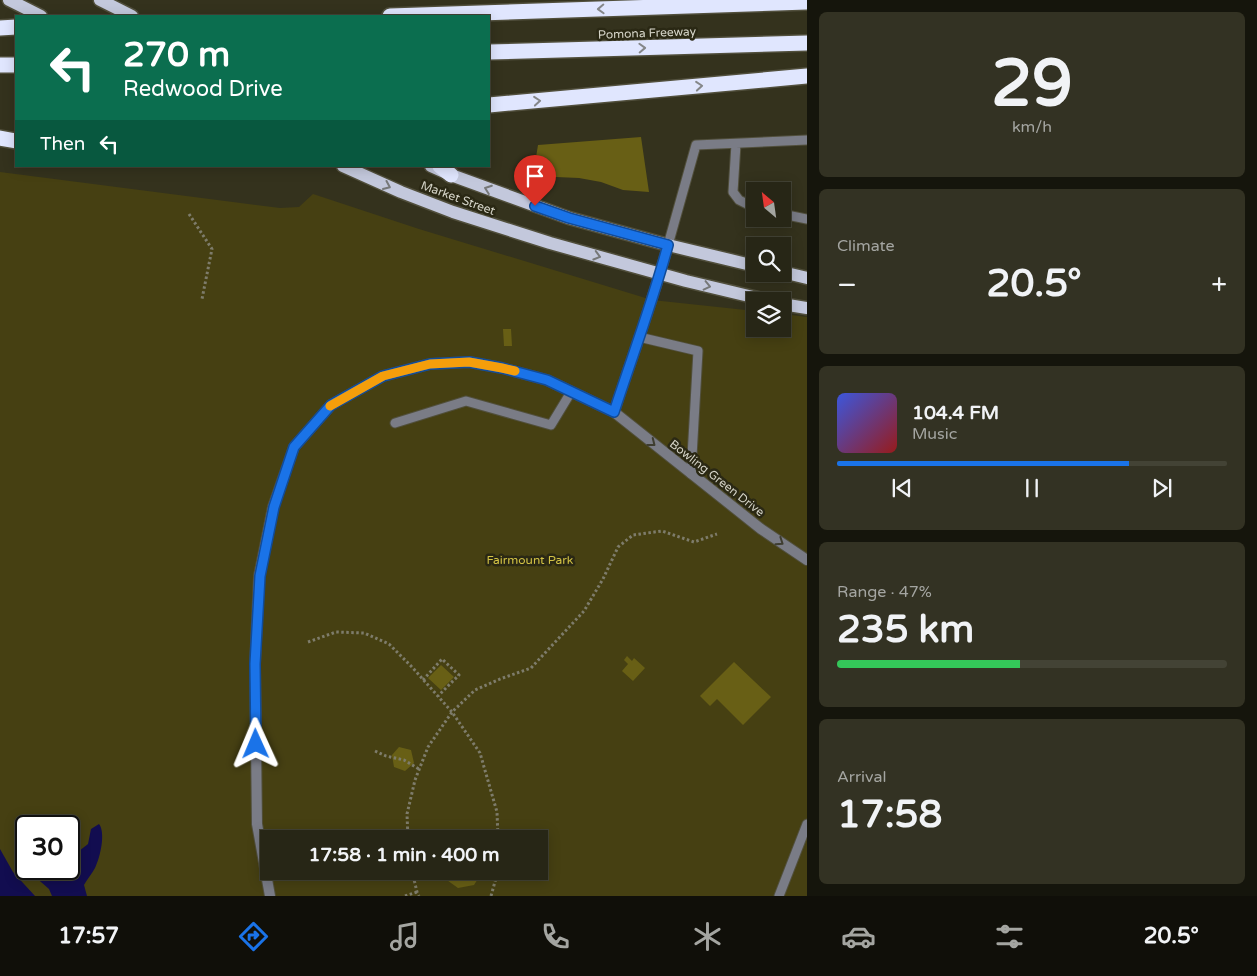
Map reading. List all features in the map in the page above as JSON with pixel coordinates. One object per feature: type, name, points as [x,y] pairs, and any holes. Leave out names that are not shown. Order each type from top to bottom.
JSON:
[{"type":"highway","name":"Pomona Freeway","points":[[420,15],[807,2]]},
{"type":"highway","points":[[0,28],[15,27]]},
{"type":"highway","name":"Pomona Freeway","points":[[490,52],[807,44]]},
{"type":"highway","points":[[0,65],[15,65]]},
{"type":"highway","points":[[490,105],[807,76]]},
{"type":"highway","points":[[0,138],[15,140]]},
{"type":"main road","points":[[9,0],[39,15]]},
{"type":"main road","points":[[100,0],[130,15]]},
{"type":"main road","name":"Market Street","points":[[345,167],[401,192],[453,212],[550,243],[660,274],[746,295]]},
{"type":"main road","name":"Market Street","points":[[445,171],[569,218],[746,264]]},
{"type":"main road","points":[[791,274],[807,278]]},
{"type":"main road","points":[[791,305],[807,308]]},
{"type":"street","points":[[614,412],[668,245]]},
{"type":"street","name":"Bowling Green Drive","points":[[270,896],[257,824],[255,664],[260,576],[274,507],[294,447],[331,405],[383,376],[430,364],[469,362],[502,368],[547,380],[614,412],[761,529],[807,560]]},
{"type":"lane","points":[[668,245],[696,145],[807,140]]},
{"type":"lane","points":[[736,144],[733,192],[739,200],[746,204]]},
{"type":"lane","points":[[791,216],[807,219]]},
{"type":"lane","points":[[639,338],[698,351],[691,474]]},
{"type":"lane","points":[[396,423],[466,401],[551,426],[571,392]]},
{"type":"lane","points":[[779,896],[807,824]]},
{"type":"path","points":[[189,214],[212,249],[202,299]]},
{"type":"path","points":[[408,830],[407,814],[419,769],[428,747],[452,712],[475,690],[531,668],[584,611],[618,547],[633,535],[662,531],[694,542],[717,534]]},
{"type":"path","points":[[308,642],[336,632],[364,633],[389,644],[452,712],[480,753],[497,812],[498,830]]},
{"type":"path","points":[[423,680],[442,659],[459,675],[438,696]]},
{"type":"path","points":[[375,751],[386,756],[404,760],[419,769]]},
{"type":"path","points":[[405,896],[418,894],[414,880]]},
{"type":"path","points":[[491,896],[495,880]]},
{"type":"green space","name":"Fairmount Park","points":[[0,172],[280,208],[299,207],[313,194],[419,229],[652,300],[746,310],[746,337],[791,337],[791,315],[807,317],[807,896],[0,896]]},
{"type":"shaded area","points":[[99,824],[102,833],[99,858],[84,885],[87,896],[52,896],[49,889],[39,880],[80,880],[80,850],[88,844],[91,829]]},
{"type":"shaded area","points":[[0,849],[15,874],[15,880],[20,880],[35,896],[0,896]]},
{"type":"building","points":[[641,137],[649,192],[623,190],[601,182],[579,178],[533,176],[538,145]]},
{"type":"building","points":[[503,329],[511,329],[512,346],[504,346]]},
{"type":"building","points":[[627,656],[632,661],[634,658],[645,668],[633,681],[622,671],[628,664],[624,660]]},
{"type":"building","points":[[734,662],[771,697],[743,725],[717,699],[710,706],[700,696]]},
{"type":"building","points":[[441,665],[454,677],[441,690],[428,678]]},
{"type":"building","points":[[399,747],[411,750],[414,763],[405,771],[394,767],[392,755]]},
{"type":"building","points":[[447,880],[477,880],[474,885],[458,888]]},
{"type":"slow traffic","points":[[330,406],[383,376],[430,364],[469,362],[515,371]]},
{"type":"route","points":[[256,744],[255,664],[260,576],[274,507],[294,447],[331,405],[383,376],[430,364],[469,362],[502,368],[547,380],[614,412],[668,245],[569,218],[535,206]]}]
